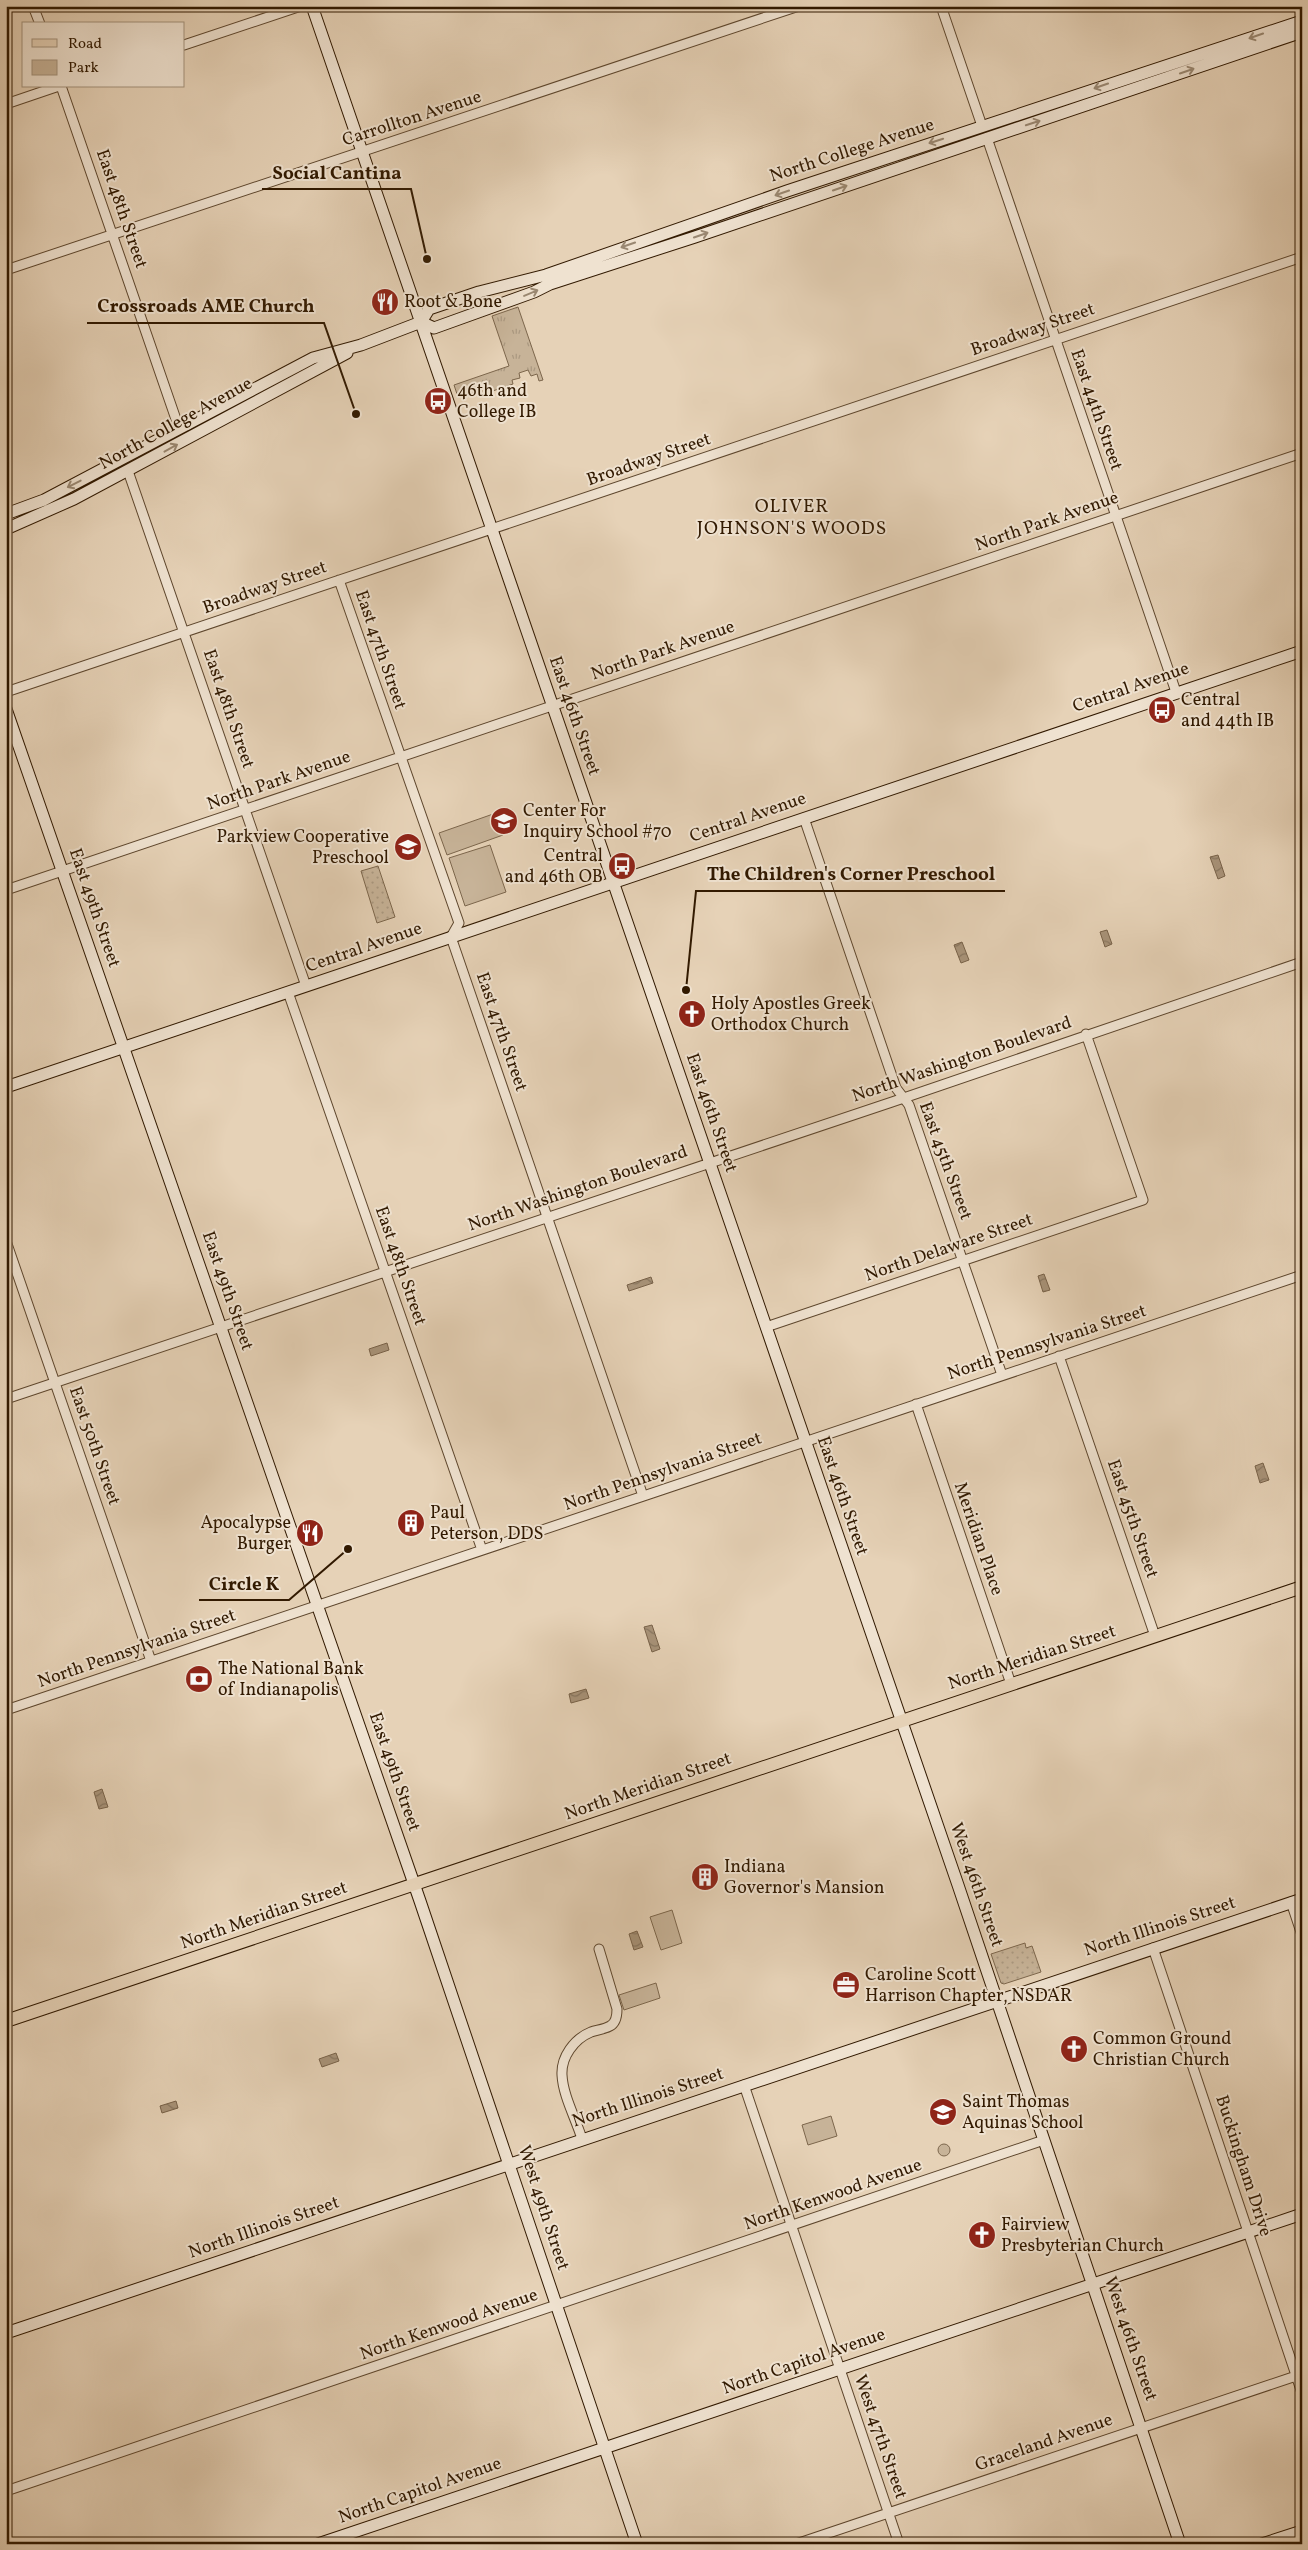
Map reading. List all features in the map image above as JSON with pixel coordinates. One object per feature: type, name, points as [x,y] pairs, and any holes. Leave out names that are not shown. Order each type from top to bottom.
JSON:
[{"type":"main road","name":"East 46th Street","points":[[312,6],[900,1720]]},
{"type":"main road","name":"North College Avenue","points":[[6,514],[44,500],[313,358],[361,345],[421,322],[428,309],[479,292],[546,275],[603,253],[1302,21]]},
{"type":"main road","name":"North College Avenue","points":[[421,322],[434,328],[534,292],[550,284],[695,237],[1302,32]]},
{"type":"main road","name":"North College Avenue","points":[[6,529],[74,499],[268,394],[319,370],[361,345]]},
{"type":"main road","name":"Central Avenue","points":[[6,1087],[1302,650]]},
{"type":"main road","name":"East 49th Street","points":[[6,709],[414,1884]]},
{"type":"main road","name":"North Meridian Street","points":[[6,2021],[900,1720],[1302,1587]]},
{"type":"main road","name":"West 46th Street","points":[[900,1720],[997,2000],[1180,2544]]},
{"type":"main road","name":"West 49th Street","points":[[414,1884],[637,2544]]},
{"type":"main road","name":"North Illinois Street","points":[[6,2333],[1296,1901]]},
{"type":"main road","name":"North Capitol Avenue","points":[[318,2544],[1302,2214]]},
{"type":"main road","points":[[1262,2544],[1302,2530]]},
{"type":"street","points":[[34,6],[39,22]]},
{"type":"street","points":[[185,45],[301,6]]},
{"type":"street","name":"Carrollton Avenue","points":[[6,270],[799,6]]},
{"type":"street","points":[[941,6],[982,126]]},
{"type":"street","points":[[6,104],[54,88]]},
{"type":"street","name":"East 48th Street","points":[[61,88],[179,428]]},
{"type":"street","name":"East 44th Street","points":[[987,138],[1176,692]]},
{"type":"street","name":"Broadway Street","points":[[6,692],[1302,257]]},
{"type":"street","name":"North Park Avenue","points":[[6,890],[1302,453]]},
{"type":"street","name":"East 48th Street","points":[[128,471],[306,986]]},
{"type":"street","name":"East 47th Street","points":[[339,580],[459,923],[451,937],[643,1496]]},
{"type":"street","name":"East 45th Street","points":[[804,818],[896,1088],[909,1105],[1002,1375]]},
{"type":"street","name":"North Washington Boulevard","points":[[6,1399],[1302,962]]},
{"type":"street","name":"East 48th Street","points":[[288,992],[482,1550]]},
{"type":"street","name":"North Delaware Street","points":[[766,1327],[1143,1200],[1086,1034]]},
{"type":"street","name":"East 50th Street","points":[[6,1241],[151,1661]]},
{"type":"street","name":"North Pennsylvania Street","points":[[6,1710],[1302,1275]]},
{"type":"street","name":"East 45th Street","points":[[1059,1356],[1155,1636]]},
{"type":"street","name":"Meridian Place","points":[[916,1404],[1010,1684]]},
{"type":"street","points":[[1296,1901],[1302,1936]]},
{"type":"street","name":"Buckingham Drive","points":[[1153,1948],[1248,2232],[1299,2375],[1302,2394]]},
{"type":"street","points":[[582,2139],[564,2084],[562,2070],[568,2052],[576,2042],[588,2034],[610,2026],[617,2015],[617,2009],[598,1949]]},
{"type":"street","name":"West 47th Street","points":[[744,2085],[899,2544]]},
{"type":"street","name":"North Kenwood Avenue","points":[[6,2491],[1044,2140]]},
{"type":"street","name":"Graceland Avenue","points":[[796,2544],[1299,2375]]},
{"type":"green space","points":[[518,307],[543,380],[539,381],[537,374],[531,376],[528,370],[519,373],[520,378],[512,380],[513,384],[481,395],[480,391],[471,393],[470,390],[457,394],[454,385],[509,366],[492,316]]},
{"type":"green space","points":[[496,813],[503,835],[447,855],[439,833]]},
{"type":"green space","points":[[490,845],[506,892],[465,906],[449,858]]},
{"type":"green space","points":[[378,866],[395,917],[377,923],[361,871]]},
{"type":"green space","points":[[672,1910],[682,1943],[661,1950],[650,1917]]},
{"type":"green space","points":[[1025,1943],[1026,1948],[1032,1946],[1041,1972],[1004,1984],[1001,1983],[991,1954]]},
{"type":"green space","points":[[656,1983],[660,1998],[624,2010],[619,1995]]},
{"type":"green space","points":[[831,2116],[837,2136],[808,2145],[802,2125]]},
{"type":"green space","points":[[944,2144],[950,2150],[944,2156],[938,2150]]},
{"type":"water","points":[[1218,855],[1225,876],[1218,879],[1210,857]]},
{"type":"water","points":[[1107,930],[1112,944],[1105,947],[1100,932]]},
{"type":"water","points":[[962,942],[969,960],[961,963],[954,945]]},
{"type":"water","points":[[1044,1274],[1050,1290],[1043,1292],[1038,1276]]},
{"type":"water","points":[[651,1277],[653,1283],[629,1291],[627,1285]]},
{"type":"water","points":[[387,1343],[389,1350],[371,1356],[369,1349]]},
{"type":"water","points":[[1263,1463],[1269,1480],[1260,1483],[1255,1466]]},
{"type":"water","points":[[652,1625],[660,1649],[652,1652],[644,1627]]},
{"type":"water","points":[[586,1689],[589,1698],[571,1703],[569,1694]]},
{"type":"water","points":[[102,1789],[108,1807],[99,1809],[94,1792]]},
{"type":"water","points":[[637,1931],[643,1947],[634,1950],[629,1934]]},
{"type":"water","points":[[336,2053],[339,2061],[322,2067],[319,2059]]},
{"type":"water","points":[[176,2101],[178,2108],[162,2113],[160,2106]]},
{"type":"place","name":"Social Cantina","points":[[427,259]]},
{"type":"place","name":"Root & Bone","points":[[385,302]]},
{"type":"place","name":"46th and College IB","points":[[438,401]]},
{"type":"place","name":"Crossroads AME Church","points":[[356,414]]},
{"type":"place","name":"Central and 44th IB","points":[[1162,710]]},
{"type":"place","name":"Center For Inquiry School #70","points":[[504,821]]},
{"type":"place","name":"Parkview Cooperative Preschool","points":[[408,847]]},
{"type":"place","name":"Central and 46th OB","points":[[622,866]]},
{"type":"place","name":"The Children's Corner Preschool","points":[[686,990]]},
{"type":"place","name":"Holy Apostles Greek Orthodox Church","points":[[692,1014]]},
{"type":"place","name":"Paul Peterson, DDS","points":[[411,1523]]},
{"type":"place","name":"Apocalypse Burger","points":[[310,1533]]},
{"type":"place","name":"Circle K","points":[[348,1549]]},
{"type":"place","name":"The National Bank of Indianapolis","points":[[199,1679]]},
{"type":"place","name":"Indiana Governor's Mansion","points":[[705,1877]]},
{"type":"place","name":"Caroline Scott Harrison Chapter, NSDAR","points":[[846,1985]]},
{"type":"place","name":"Common Ground Christian Church","points":[[1074,2049]]},
{"type":"place","name":"Saint Thomas Aquinas School","points":[[943,2112]]},
{"type":"place","name":"Fairview Presbyterian Church","points":[[982,2235]]},
{"type":"district","name":"OLIVER JOHNSON'S WOODS","points":[[792,518]]}]
